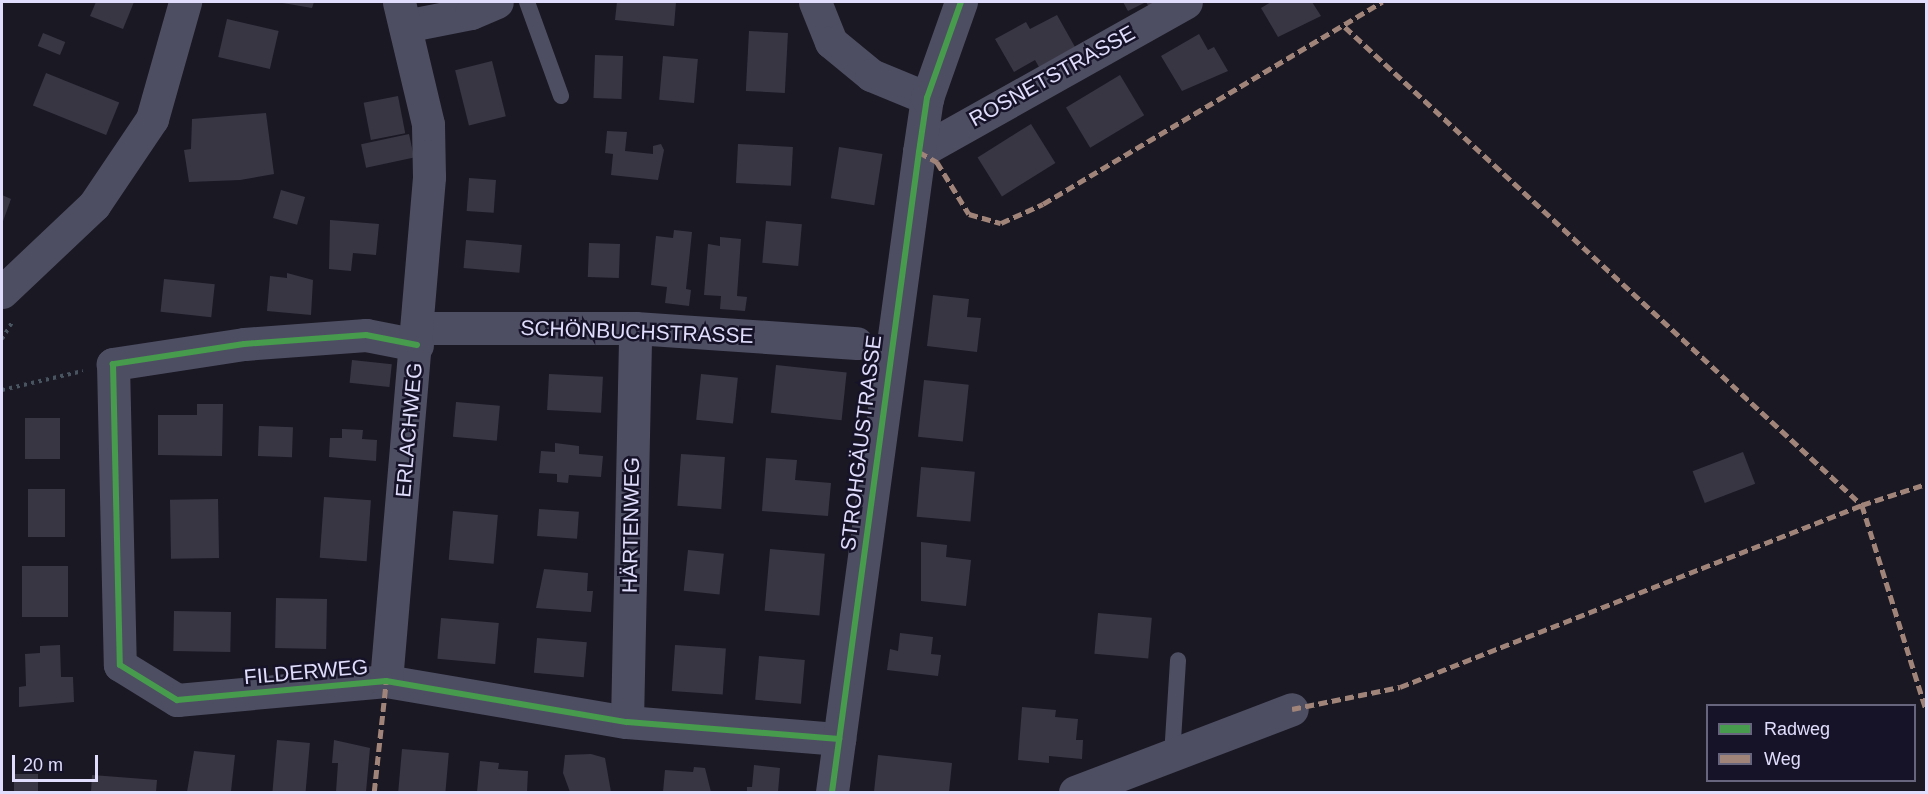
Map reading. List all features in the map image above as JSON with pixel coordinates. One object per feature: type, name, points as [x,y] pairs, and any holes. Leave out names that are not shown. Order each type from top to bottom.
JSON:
[{"type":"street","points":[[2,292],[94,205],[152,119],[185,2]]},
{"type":"street","points":[[402,14],[471,13],[497,2]]},
{"type":"street","points":[[815,2],[831,42],[871,75],[927,98],[961,2]]},
{"type":"street","name":"ROSNETSTRASSE","points":[[919,152],[1186,2]]},
{"type":"street","name":"ERLACHWEG","points":[[386,681],[418,336],[429,177],[428,124],[402,14]]},
{"type":"street","name":"STROHGÄUSTRASSE","points":[[832,792],[927,98]]},
{"type":"street","name":"SCHÖNBUCHSTRASSE","points":[[113,364],[244,344],[366,335],[418,336],[635,328],[856,343]]},
{"type":"street","name":"HÄRTENWEG","points":[[627,722],[635,328]]},
{"type":"street","name":"FILDERWEG","points":[[113,364],[120,665],[177,700],[386,681],[627,722],[839,739]]},
{"type":"street","points":[[1075,792],[1292,709]]},
{"type":"lane","points":[[527,2],[561,96]]},
{"type":"lane","points":[[1172,756],[1178,660]]},
{"type":"path","points":[[2,390],[113,364]]},
{"type":"building","points":[[96,2],[134,2],[123,29],[90,16]]},
{"type":"building","points":[[277,2],[314,2],[312,8]]},
{"type":"building","points":[[617,2],[676,2],[674,26],[615,20]]},
{"type":"building","points":[[1123,2],[1146,2],[1128,11]]},
{"type":"building","points":[[1146,2],[1158,2],[1149,7]]},
{"type":"building","points":[[1271,2],[1312,2],[1321,16],[1278,37],[1261,8]]},
{"type":"building","points":[[1057,15],[1075,47],[1039,67],[1035,60],[1014,72],[995,39],[1026,22],[1030,29]]},
{"type":"building","points":[[227,19],[279,31],[270,69],[218,57]]},
{"type":"building","points":[[749,31],[788,33],[785,93],[746,91]]},
{"type":"building","points":[[43,33],[65,42],[60,55],[38,46]]},
{"type":"building","points":[[1199,34],[1208,50],[1214,47],[1228,71],[1182,91],[1161,56]]},
{"type":"building","points":[[595,55],[623,56],[621,99],[593,98]]},
{"type":"building","points":[[663,56],[698,59],[694,103],[659,100]]},
{"type":"building","points":[[492,61],[506,116],[469,125],[455,70]]},
{"type":"building","points":[[46,73],[119,103],[106,135],[33,105]]},
{"type":"building","points":[[1120,75],[1144,115],[1090,148],[1066,107]]},
{"type":"building","points":[[398,96],[405,133],[371,140],[364,103]]},
{"type":"building","points":[[266,113],[274,174],[240,180],[189,182],[184,150],[191,149],[192,119]]},
{"type":"building","points":[[1031,124],[1055,163],[1002,196],[978,157]]},
{"type":"building","points":[[607,131],[627,132],[625,151],[653,154],[653,146],[661,144],[664,150],[658,180],[611,175],[613,154],[605,153]]},
{"type":"building","points":[[409,134],[414,157],[366,168],[361,144]]},
{"type":"building","points":[[738,144],[793,147],[791,186],[736,183]]},
{"type":"building","points":[[839,147],[882,154],[874,205],[831,198]]},
{"type":"building","points":[[469,178],[496,180],[494,213],[467,211]]},
{"type":"building","points":[[281,190],[305,197],[297,225],[273,218]]},
{"type":"building","points":[[2,195],[11,199],[2,224]]},
{"type":"building","points":[[330,220],[379,224],[376,255],[353,253],[351,271],[329,269]]},
{"type":"building","points":[[766,221],[802,224],[798,266],[762,263]]},
{"type":"building","points":[[674,230],[692,232],[686,289],[691,290],[689,306],[665,303],[667,287],[651,285],[656,236],[673,238]]},
{"type":"building","points":[[720,237],[741,239],[737,296],[747,297],[745,311],[720,309],[721,296],[704,295],[708,244],[720,246]]},
{"type":"building","points":[[466,240],[522,245],[519,273],[464,268]]},
{"type":"building","points":[[589,243],[620,244],[619,278],[588,277]]},
{"type":"building","points":[[287,273],[313,280],[311,315],[267,311],[270,276],[287,278]]},
{"type":"building","points":[[164,279],[215,284],[211,317],[161,312]]},
{"type":"building","points":[[933,295],[969,299],[967,317],[981,318],[977,352],[927,346]]},
{"type":"building","points":[[352,360],[392,364],[389,387],[350,383]]},
{"type":"building","points":[[776,365],[847,372],[842,420],[771,413]]},
{"type":"building","points":[[549,374],[603,377],[601,413],[547,410]]},
{"type":"building","points":[[701,374],[738,378],[733,424],[696,420]]},
{"type":"building","points":[[924,380],[969,385],[963,441],[918,437]]},
{"type":"building","points":[[456,402],[500,406],[497,441],[453,437]]},
{"type":"building","points":[[197,404],[223,404],[222,456],[158,455],[158,415],[197,415]]},
{"type":"building","points":[[25,418],[60,418],[60,459],[25,459]]},
{"type":"building","points":[[259,426],[293,427],[292,457],[258,456]]},
{"type":"building","points":[[342,429],[363,430],[362,439],[377,440],[376,461],[329,457],[330,438],[342,438]]},
{"type":"building","points":[[555,443],[579,446],[579,454],[603,456],[601,477],[569,475],[568,483],[557,482],[557,474],[539,473],[541,451],[555,452]]},
{"type":"building","points":[[1743,452],[1755,484],[1705,503],[1693,471]]},
{"type":"building","points":[[681,454],[725,457],[721,509],[677,506]]},
{"type":"building","points":[[766,458],[797,460],[795,480],[831,483],[828,516],[762,511]]},
{"type":"building","points":[[921,467],[975,472],[970,522],[917,517]]},
{"type":"building","points":[[28,489],[65,489],[65,537],[28,537]]},
{"type":"building","points":[[324,497],[371,500],[367,561],[320,558]]},
{"type":"building","points":[[218,499],[219,558],[171,559],[170,500]]},
{"type":"building","points":[[539,509],[579,512],[577,539],[537,536]]},
{"type":"building","points":[[453,511],[498,515],[494,564],[449,560]]},
{"type":"building","points":[[921,542],[947,545],[946,557],[971,560],[966,606],[921,601]]},
{"type":"building","points":[[770,549],[825,554],[819,616],[765,611]]},
{"type":"building","points":[[688,550],[724,554],[720,595],[684,591]]},
{"type":"building","points":[[22,566],[68,566],[68,617],[22,617]]},
{"type":"building","points":[[544,569],[588,573],[587,591],[593,591],[591,612],[536,608]]},
{"type":"building","points":[[276,598],[327,599],[326,649],[275,648]]},
{"type":"building","points":[[174,611],[231,612],[230,652],[173,651]]},
{"type":"building","points":[[1098,613],[1152,618],[1148,659],[1094,654]]},
{"type":"building","points":[[441,618],[499,623],[495,664],[437,659]]},
{"type":"building","points":[[900,633],[933,637],[931,654],[941,655],[938,676],[887,670],[890,649],[898,651]]},
{"type":"building","points":[[537,638],[587,642],[584,677],[534,673]]},
{"type":"building","points":[[60,645],[61,677],[73,677],[74,702],[19,707],[19,687],[26,686],[25,654],[40,653],[40,646]]},
{"type":"building","points":[[675,645],[726,649],[723,694],[672,691]]},
{"type":"building","points":[[759,656],[805,660],[801,704],[755,700]]},
{"type":"building","points":[[1022,707],[1056,710],[1055,717],[1078,719],[1076,740],[1083,740],[1082,759],[1049,756],[1049,763],[1018,760]]},
{"type":"building","points":[[277,740],[310,743],[306,792],[272,792]]},
{"type":"building","points":[[334,740],[370,748],[366,792],[336,792],[338,763],[332,763]]},
{"type":"building","points":[[402,749],[449,753],[445,792],[398,792]]},
{"type":"building","points":[[194,751],[235,755],[231,791],[187,792]]},
{"type":"building","points":[[591,754],[605,758],[611,792],[570,792],[563,773],[565,755]]},
{"type":"building","points":[[878,755],[952,763],[949,792],[874,792]]},
{"type":"building","points":[[480,761],[499,763],[498,769],[528,771],[527,792],[477,792]]},
{"type":"building","points":[[754,765],[780,768],[778,792],[747,792],[747,787],[752,787]]},
{"type":"building","points":[[694,767],[705,768],[711,792],[663,792],[665,770],[693,772]]},
{"type":"building","points":[[14,774],[38,774],[38,792],[14,792]]},
{"type":"building","points":[[92,775],[157,780],[156,792],[91,792]]},
{"type":"marked path","points":[[919,152],[937,162],[969,214],[1001,223],[1043,204],[1382,2]]},
{"type":"marked path","points":[[1345,27],[1862,505],[1926,709]]},
{"type":"marked path","points":[[1292,709],[1400,687],[1862,505],[1926,484]]},
{"type":"marked path","points":[[374,792],[386,681]]},
{"type":"cycle path","points":[[832,792],[927,98],[961,2]]},
{"type":"cycle path","points":[[417,345],[366,335],[244,344],[113,364],[120,665],[177,700],[386,681],[627,722],[839,739]]}]
